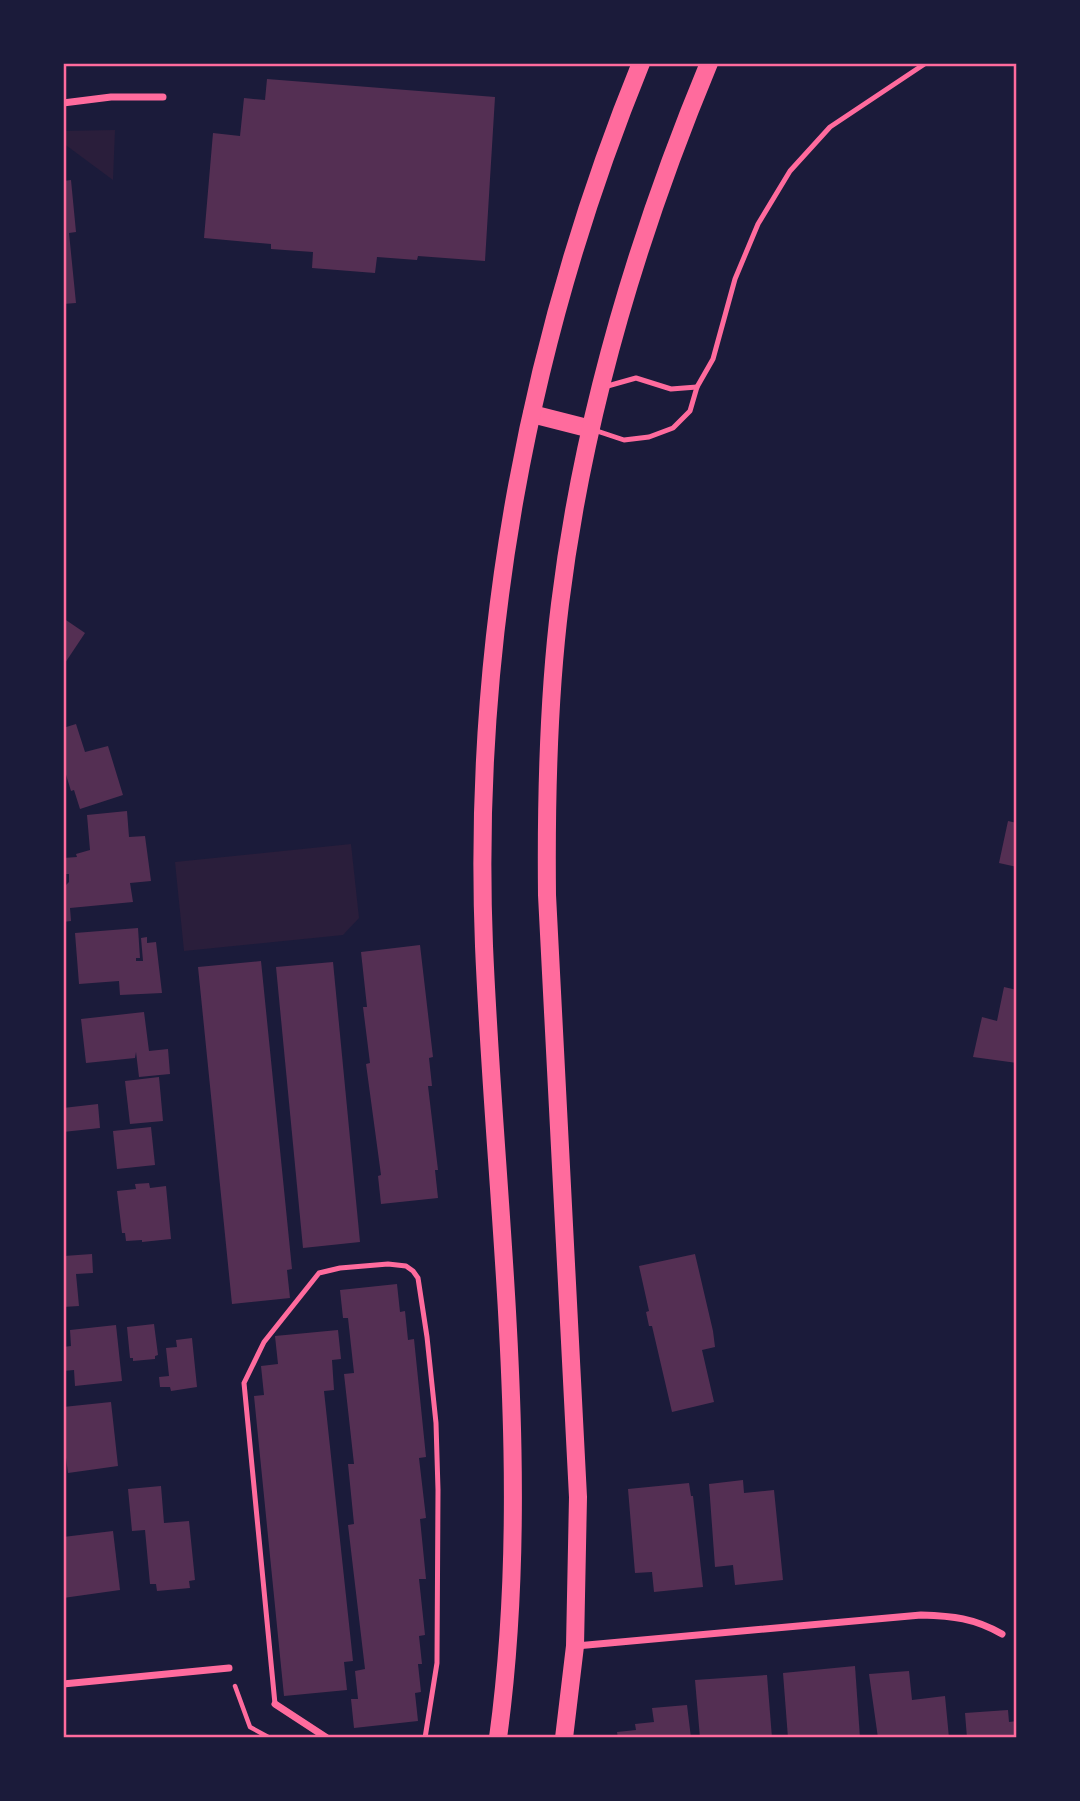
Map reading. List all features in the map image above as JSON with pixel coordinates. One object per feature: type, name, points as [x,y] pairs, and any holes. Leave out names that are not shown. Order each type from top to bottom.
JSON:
[{"type":"main road","points":[[498,1738],[510,1614],[513,1485],[509,1351],[484,947],[484,778],[494,633],[508,539],[532,414],[555,318],[579,232],[641,63]]},
{"type":"main road","points":[[564,1738],[575,1646],[578,1497],[549,957],[547,830],[552,690],[560,603],[591,429],[601,388],[633,266],[676,144],[709,63]]},
{"type":"main road","points":[[532,414],[591,429]]},
{"type":"street","points":[[63,103],[111,97],[163,97]]},
{"type":"street","points":[[575,1646],[921,1615],[951,1616],[981,1622],[1002,1634]]},
{"type":"street","points":[[63,1684],[229,1668]]},
{"type":"street","points":[[275,1704],[327,1738]]},
{"type":"lane","points":[[591,429],[624,440],[649,437],[673,428],[690,411],[697,387],[713,359],[735,279],[753,235],[790,171],[830,127],[926,63]]},
{"type":"lane","points":[[601,388],[636,378],[671,389],[697,387]]},
{"type":"lane","points":[[275,1704],[244,1383],[264,1342],[319,1273],[340,1268],[388,1264],[406,1266],[418,1278],[436,1423],[437,1663],[425,1738]]},
{"type":"path","points":[[229,1668],[250,1727],[270,1738]]},
{"type":"shaded area","points":[[115,130],[113,180],[63,143],[63,131]]},
{"type":"shaded area","points":[[351,844],[359,918],[343,935],[184,951],[175,862]]},
{"type":"building","points":[[267,79],[495,97],[485,261],[418,256],[417,260],[377,257],[375,273],[312,268],[313,252],[271,249],[271,244],[204,238],[213,133],[240,136],[244,98],[265,100]]},
{"type":"building","points":[[71,180],[76,232],[69,233],[76,303],[63,304],[63,181]]},
{"type":"building","points":[[63,618],[85,633],[63,666]]},
{"type":"building","points":[[76,724],[85,752],[108,746],[123,795],[80,809],[63,765],[63,728]]},
{"type":"building","points":[[127,811],[129,837],[145,836],[151,881],[130,883],[133,902],[70,908],[71,921],[63,922],[63,888],[69,882],[69,874],[63,874],[63,858],[77,857],[76,854],[90,850],[87,815]]},
{"type":"building","points":[[1008,821],[1017,823],[1017,867],[999,863]]},
{"type":"building","points":[[138,928],[140,958],[136,958],[136,961],[143,961],[141,938],[147,937],[147,943],[156,942],[162,993],[120,995],[119,981],[79,984],[75,933]]},
{"type":"building","points":[[420,945],[433,1057],[429,1058],[432,1086],[428,1086],[438,1170],[435,1170],[438,1198],[381,1204],[378,1176],[381,1175],[366,1064],[370,1063],[363,1007],[367,1007],[361,952]]},
{"type":"building","points":[[261,961],[292,1269],[287,1270],[290,1298],[232,1304],[198,967]]},
{"type":"building","points":[[333,962],[360,1242],[303,1248],[276,967]]},
{"type":"building","points":[[1004,987],[1017,990],[1017,1063],[973,1057],[982,1017],[997,1021]]},
{"type":"building","points":[[144,1012],[149,1051],[168,1049],[170,1074],[139,1077],[136,1052],[135,1058],[86,1063],[81,1019]]},
{"type":"building","points":[[159,1077],[163,1121],[130,1124],[125,1081]]},
{"type":"building","points":[[98,1104],[100,1128],[63,1132],[63,1108]]},
{"type":"building","points":[[151,1127],[155,1165],[117,1169],[113,1131]]},
{"type":"building","points":[[149,1183],[150,1188],[166,1186],[171,1239],[126,1241],[125,1233],[122,1233],[117,1191],[136,1189],[135,1184]]},
{"type":"building","points":[[92,1254],[93,1273],[76,1274],[79,1306],[63,1307],[64,1256]]},
{"type":"building","points":[[695,1254],[713,1331],[715,1347],[702,1350],[714,1402],[672,1412],[652,1326],[649,1326],[646,1312],[649,1311],[639,1266]]},
{"type":"building","points":[[397,1284],[400,1312],[405,1311],[408,1340],[414,1339],[426,1457],[419,1458],[426,1518],[420,1519],[426,1579],[419,1579],[425,1635],[419,1636],[421,1692],[415,1693],[418,1721],[354,1728],[351,1699],[358,1699],[355,1671],[365,1669],[348,1525],[354,1524],[348,1464],[354,1464],[344,1374],[354,1373],[348,1318],[343,1318],[340,1290]]},
{"type":"building","points":[[154,1324],[158,1355],[155,1359],[133,1361],[133,1358],[130,1358],[127,1327]]},
{"type":"building","points":[[116,1325],[122,1381],[75,1386],[74,1370],[63,1371],[63,1347],[71,1346],[70,1330]]},
{"type":"building","points":[[338,1330],[341,1359],[332,1360],[334,1390],[324,1391],[353,1661],[344,1662],[347,1690],[284,1696],[254,1396],[264,1395],[261,1366],[278,1364],[275,1336]]},
{"type":"building","points":[[192,1338],[197,1387],[171,1391],[170,1387],[160,1387],[159,1377],[169,1376],[166,1348],[177,1347],[176,1340]]},
{"type":"building","points":[[111,1402],[118,1466],[68,1473],[63,1450],[63,1407]]},
{"type":"building","points":[[743,1480],[744,1493],[774,1490],[783,1580],[735,1585],[733,1565],[715,1567],[709,1484]]},
{"type":"building","points":[[689,1483],[693,1496],[703,1587],[654,1592],[652,1572],[635,1573],[628,1489]]},
{"type":"building","points":[[161,1486],[164,1523],[189,1521],[195,1580],[189,1581],[190,1588],[157,1591],[156,1584],[150,1584],[145,1530],[132,1531],[128,1489]]},
{"type":"building","points":[[113,1531],[120,1590],[63,1598],[63,1537]]},
{"type":"building","points":[[855,1666],[860,1738],[788,1738],[783,1673]]},
{"type":"building","points":[[909,1671],[912,1700],[945,1696],[949,1738],[878,1738],[869,1674]]},
{"type":"building","points":[[767,1675],[772,1738],[700,1738],[695,1680]]},
{"type":"building","points":[[687,1705],[691,1738],[618,1738],[617,1732],[636,1730],[635,1724],[654,1722],[652,1708]]},
{"type":"building","points":[[1008,1710],[1009,1722],[1017,1721],[1017,1738],[967,1738],[965,1713]]}]
